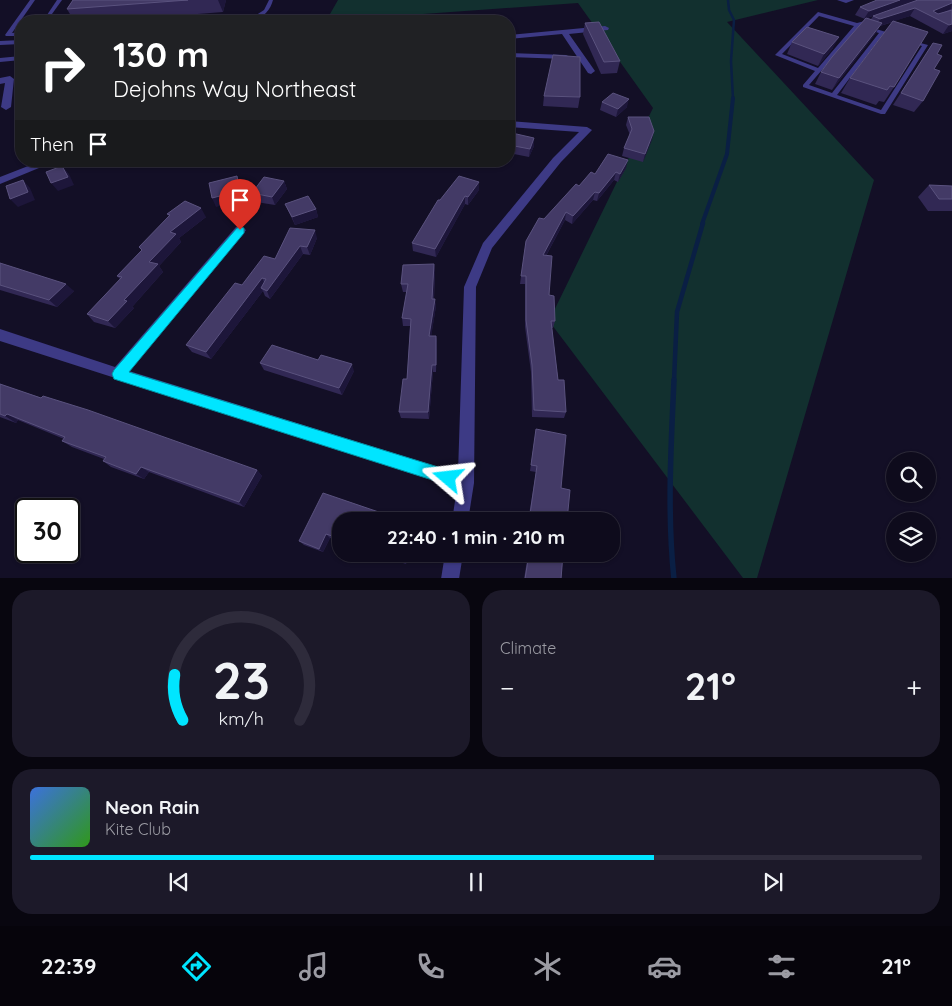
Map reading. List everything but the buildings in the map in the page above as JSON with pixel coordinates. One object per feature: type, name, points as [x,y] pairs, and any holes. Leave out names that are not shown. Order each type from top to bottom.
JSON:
[{"type":"street","points":[[515,36],[605,28]]},
{"type":"street","points":[[564,32],[591,71]]},
{"type":"street","points":[[515,55],[566,57]]},
{"type":"street","points":[[0,60],[15,59]]},
{"type":"street","points":[[0,82],[10,79],[6,107]]},
{"type":"street","points":[[461,512],[466,484],[470,287],[487,246],[557,160],[587,130],[515,124]]},
{"type":"street","points":[[0,181],[36,167]]},
{"type":"street","points":[[118,374],[240,230]]},
{"type":"street","points":[[0,335],[466,484]]},
{"type":"street","points":[[450,578],[453,562]]},
{"type":"lane","points":[[22,15],[33,0]]},
{"type":"lane","points":[[50,15],[60,0]]},
{"type":"lane","points":[[75,15],[85,0]]},
{"type":"lane","points":[[262,15],[269,8],[271,0]]},
{"type":"lane","points":[[839,0],[846,2],[852,0]]},
{"type":"lane","points":[[818,70],[778,55],[818,14],[899,37]]},
{"type":"lane","points":[[876,18],[858,25],[805,86],[883,113],[925,46],[908,40]]},
{"type":"lane","points":[[15,25],[8,35],[15,34]]},
{"type":"lane","points":[[833,96],[882,32]]},
{"type":"lane","points":[[0,43],[15,42]]},
{"type":"green space","points":[[338,0],[818,0],[727,22],[874,180],[757,578],[743,578],[549,321],[653,108],[578,3],[410,15],[329,15]]},
{"type":"waterway","points":[[728,0],[729,10],[734,20],[731,61],[733,98]]},
{"type":"waterway","points":[[702,224],[727,154],[733,98]]},
{"type":"waterway","points":[[674,381],[677,312],[703,223]]},
{"type":"waterway","points":[[674,380],[670,504],[674,578]]},
{"type":"route","points":[[240,230],[118,374],[448,478]]}]
